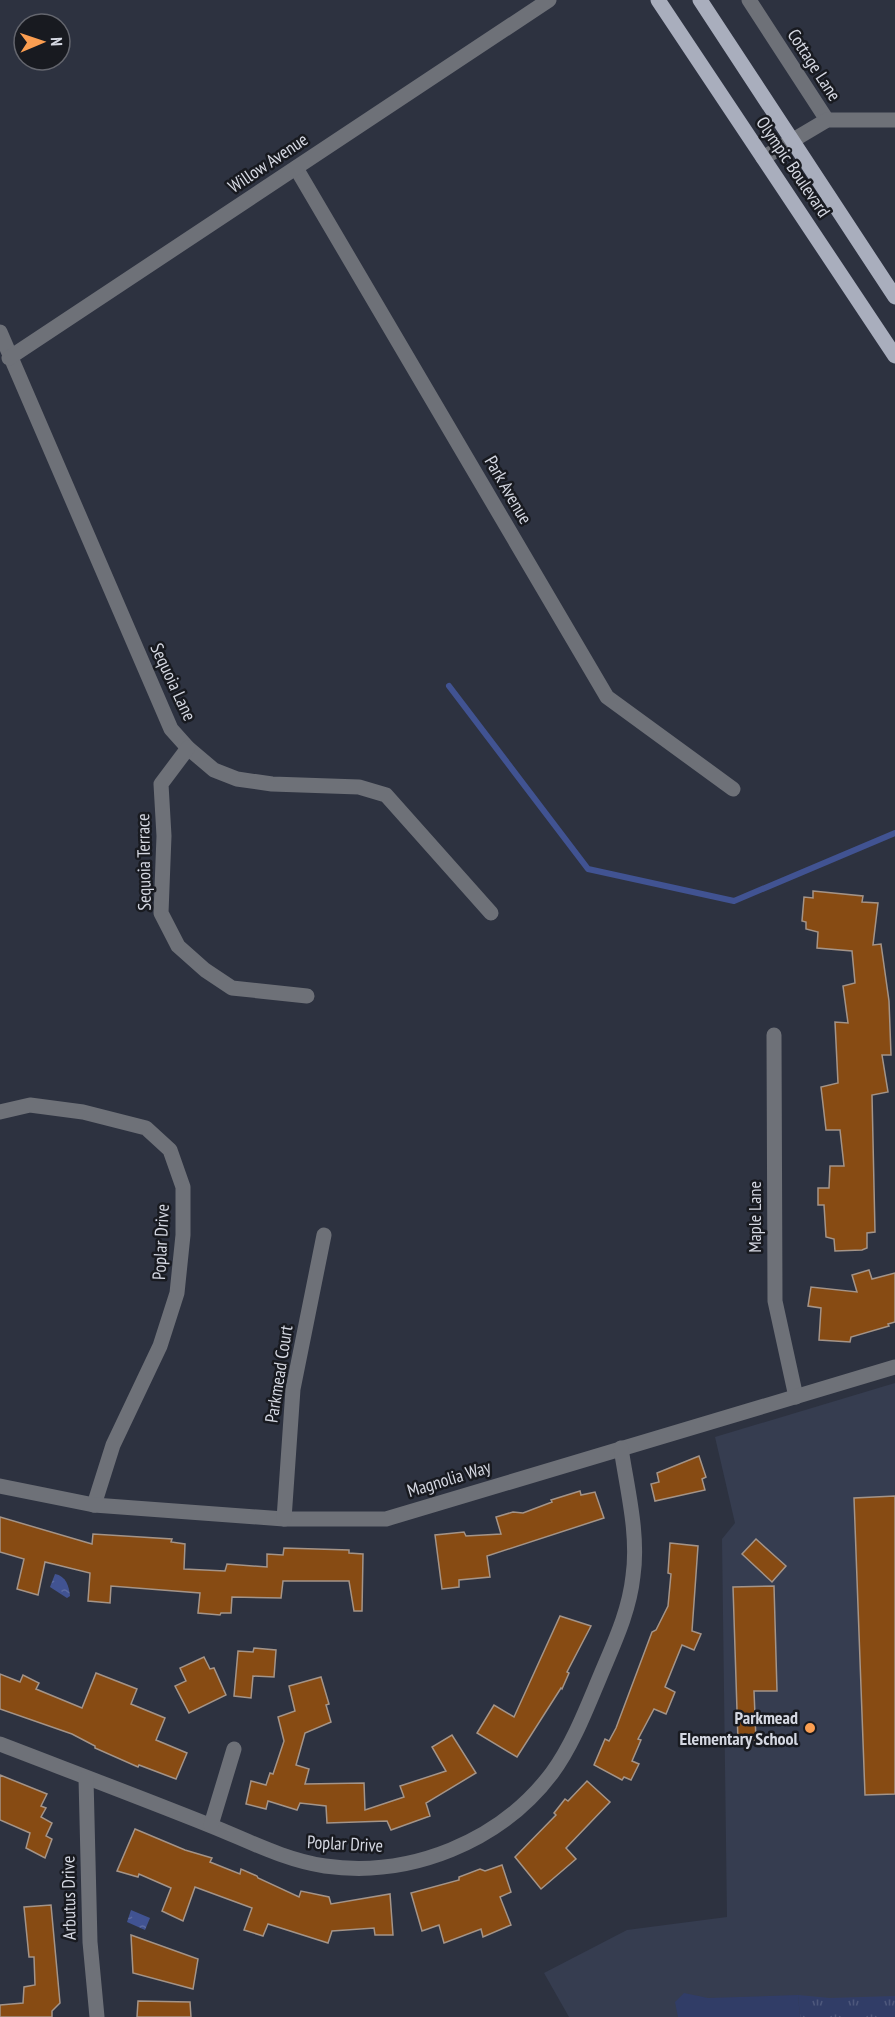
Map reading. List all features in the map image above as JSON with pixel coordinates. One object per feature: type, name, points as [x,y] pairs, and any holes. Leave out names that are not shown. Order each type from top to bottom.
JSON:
[{"type":"main road","name":"Olympic Boulevard","points":[[658,0],[895,356]]},
{"type":"main road","name":"Olympic Boulevard","points":[[700,0],[895,297]]},
{"type":"street","name":"Willow Avenue","points":[[9,358],[549,0]]},
{"type":"street","name":"Cottage Lane","points":[[749,0],[827,120]]},
{"type":"street","points":[[763,158],[791,139],[827,120],[895,120]]},
{"type":"street","name":"Park Avenue","points":[[296,168],[607,697],[733,789]]},
{"type":"street","name":"Sequoia Lane","points":[[0,332],[9,358],[171,729],[188,748],[214,770],[237,779],[272,784],[358,787],[386,795],[491,912]]},
{"type":"street","name":"Sequoia Terrace","points":[[188,748],[161,784],[164,836],[161,913],[178,946],[205,970],[232,988],[307,996]]},
{"type":"street","name":"Maple Lane","points":[[774,1035],[775,1300],[796,1397]]},
{"type":"street","name":"Poplar Drive","points":[[0,1112],[30,1105],[83,1112],[146,1128],[171,1150],[183,1187],[183,1235],[177,1293],[160,1346],[113,1445],[94,1505]]},
{"type":"street","name":"Parkmead Court","points":[[284,1519],[292,1389],[324,1235]]},
{"type":"street","name":"Magnolia Way","points":[[0,1486],[94,1505],[284,1519],[386,1519],[895,1367]]},
{"type":"street","name":"Poplar Drive","points":[[0,1744],[298,1861],[370,1869],[402,1865],[435,1857],[486,1833],[525,1804],[553,1771],[584,1714],[625,1616],[634,1574],[634,1532],[621,1448]]},
{"type":"street","points":[[211,1825],[234,1749]]},
{"type":"street","name":"Arbutus Drive","points":[[86,1778],[90,1942],[97,2017]]},
{"type":"shaded area","name":"Parkmead Elementary School","points":[[895,1383],[895,2017],[569,2017],[544,1973],[627,1930],[727,1917],[722,1539],[735,1523],[715,1437]]},
{"type":"green space","points":[[684,1993],[708,1998],[798,1995],[800,2017],[678,2017],[675,2002]]},
{"type":"green space","points":[[798,1995],[830,1998],[895,1996],[895,2017],[800,2017]]},
{"type":"water","points":[[55,1574],[66,1582],[70,1596],[67,1598],[50,1587]]},
{"type":"water","points":[[131,1910],[150,1918],[145,1930],[127,1922]]},
{"type":"building","points":[[813,891],[863,896],[862,902],[878,903],[873,945],[881,944],[889,1001],[891,1055],[882,1055],[888,1092],[872,1095],[875,1232],[867,1233],[867,1248],[862,1250],[835,1251],[834,1239],[826,1237],[824,1205],[818,1205],[818,1188],[829,1188],[830,1166],[844,1166],[840,1130],[826,1130],[821,1087],[838,1083],[835,1022],[848,1023],[843,986],[855,983],[852,951],[817,948],[818,932],[806,929],[806,922],[802,921],[804,897],[813,898]]},
{"type":"building","points":[[869,1270],[872,1279],[895,1273],[895,1322],[888,1324],[889,1326],[851,1337],[850,1342],[819,1340],[821,1308],[808,1306],[811,1287],[857,1292],[852,1275]]},
{"type":"building","points":[[699,1456],[706,1477],[702,1479],[705,1490],[655,1501],[651,1484],[659,1482],[657,1473]]},
{"type":"building","points":[[580,1491],[581,1495],[595,1492],[604,1518],[487,1556],[490,1577],[459,1580],[459,1587],[442,1589],[435,1535],[464,1532],[466,1536],[501,1534],[496,1517],[513,1512],[523,1513],[552,1502],[551,1500]]},
{"type":"building","points":[[895,1496],[895,1794],[865,1795],[854,1498]]},
{"type":"building","points":[[0,1517],[92,1544],[93,1534],[172,1539],[171,1542],[185,1544],[184,1569],[225,1571],[227,1564],[267,1567],[267,1554],[283,1555],[284,1548],[349,1550],[349,1553],[363,1554],[362,1611],[354,1611],[349,1581],[283,1581],[281,1598],[232,1597],[231,1613],[220,1615],[198,1613],[200,1593],[111,1586],[110,1603],[88,1601],[90,1573],[45,1562],[38,1595],[17,1589],[24,1559],[0,1552]]},
{"type":"building","points":[[756,1539],[786,1566],[772,1582],[742,1554]]},
{"type":"building","points":[[670,1543],[698,1546],[692,1631],[701,1634],[694,1650],[682,1645],[665,1687],[675,1692],[666,1714],[654,1709],[638,1739],[641,1740],[632,1761],[639,1764],[631,1780],[624,1777],[622,1780],[594,1765],[605,1739],[609,1741],[616,1728],[652,1632],[656,1630],[668,1606],[671,1574],[668,1573]]},
{"type":"building","points":[[774,1586],[777,1691],[754,1691],[756,1740],[738,1741],[733,1587]]},
{"type":"building","points":[[560,1616],[591,1626],[567,1672],[569,1673],[562,1689],[517,1757],[477,1733],[494,1705],[514,1717]]},
{"type":"building","points":[[254,1648],[276,1650],[274,1677],[253,1676],[251,1698],[234,1696],[238,1651],[253,1652]]},
{"type":"building","points":[[204,1657],[210,1669],[214,1668],[226,1695],[189,1713],[175,1686],[186,1681],[180,1668]]},
{"type":"building","points":[[96,1673],[137,1689],[131,1704],[165,1718],[156,1740],[187,1753],[176,1779],[139,1765],[138,1767],[95,1748],[72,1734],[0,1709],[0,1674],[20,1682],[23,1675],[39,1683],[36,1689],[82,1708]]},
{"type":"building","points":[[321,1677],[329,1704],[326,1705],[331,1722],[305,1733],[296,1765],[309,1769],[305,1784],[364,1783],[365,1810],[404,1797],[400,1786],[446,1771],[432,1747],[452,1735],[476,1773],[426,1803],[430,1816],[391,1830],[387,1821],[327,1823],[326,1806],[300,1803],[297,1810],[268,1801],[266,1809],[246,1804],[251,1781],[266,1785],[270,1773],[273,1774],[284,1741],[278,1717],[295,1711],[289,1686]]},
{"type":"building","points":[[0,1775],[47,1794],[41,1806],[46,1808],[41,1817],[52,1823],[46,1836],[52,1839],[45,1858],[26,1848],[30,1833],[0,1820]]},
{"type":"building","points":[[587,1781],[610,1802],[566,1848],[576,1859],[541,1889],[515,1857],[556,1815],[554,1813],[565,1799],[568,1801]]},
{"type":"building","points":[[135,1829],[185,1850],[212,1858],[210,1862],[240,1874],[241,1869],[299,1897],[301,1891],[329,1897],[331,1904],[390,1894],[393,1935],[375,1935],[374,1928],[332,1931],[328,1943],[268,1924],[263,1936],[244,1930],[252,1908],[195,1887],[183,1921],[162,1911],[171,1888],[139,1874],[138,1877],[117,1871]]},
{"type":"building","points":[[502,1865],[511,1892],[500,1897],[511,1925],[483,1937],[481,1929],[444,1943],[439,1925],[422,1931],[411,1893],[459,1880],[459,1877],[480,1869],[485,1871]]},
{"type":"building","points":[[51,1905],[60,2003],[52,2011],[52,2017],[0,2017],[0,2005],[23,2003],[24,1987],[35,1985],[34,1957],[29,1957],[24,1907]]},
{"type":"building","points":[[131,1935],[198,1959],[193,1989],[133,1973]]},
{"type":"building","points":[[138,2001],[190,2002],[191,2017],[137,2017]]},
{"type":"waterway","points":[[449,686],[588,869],[734,901],[895,833]]},
{"type":"place","name":"Parkmead Elementary School","points":[[810,1728]]}]
